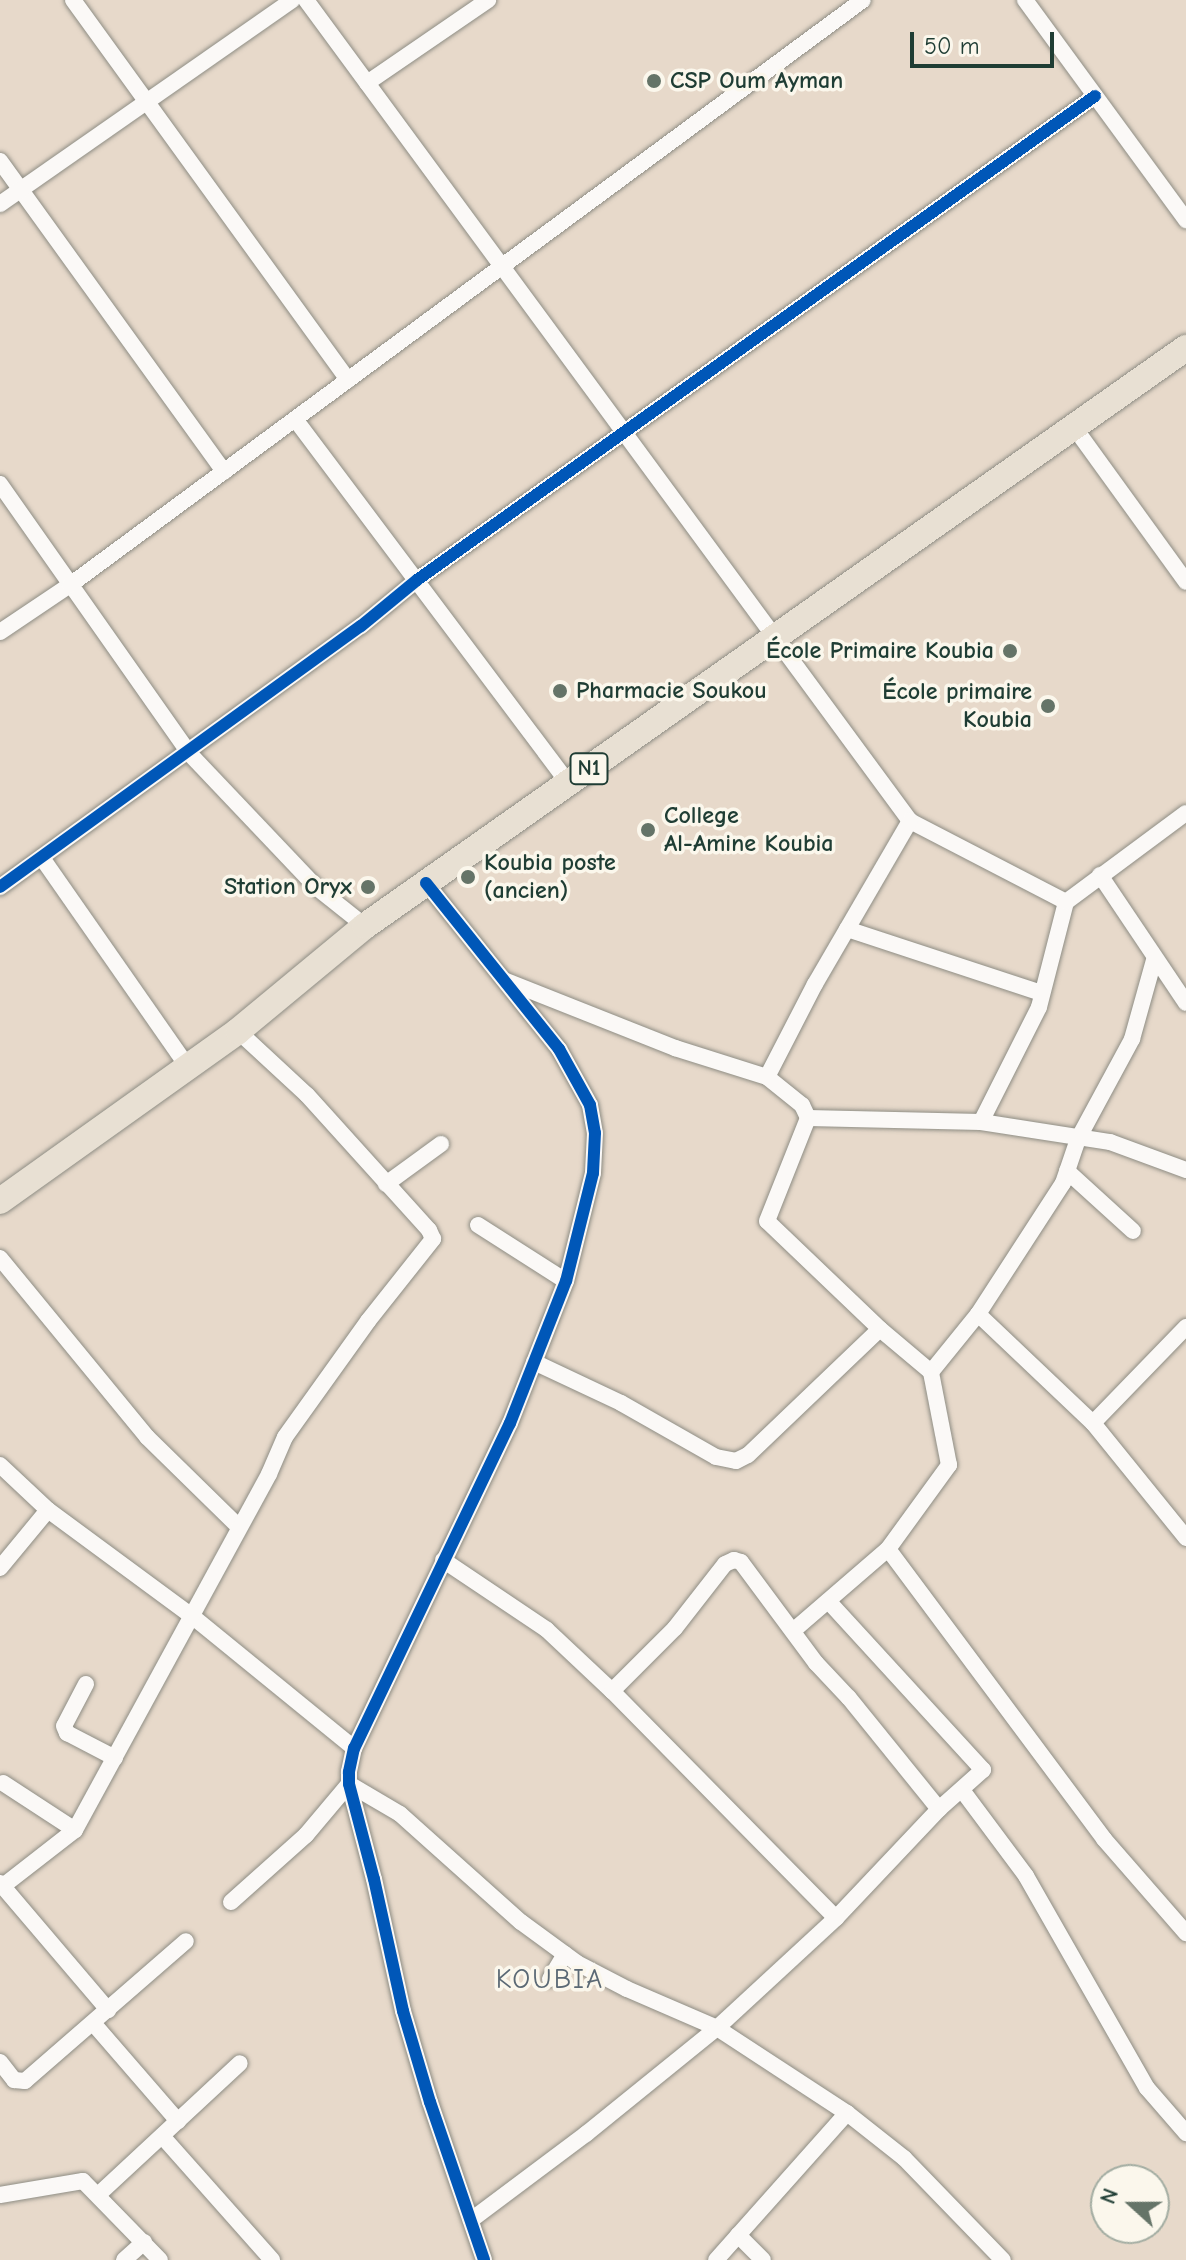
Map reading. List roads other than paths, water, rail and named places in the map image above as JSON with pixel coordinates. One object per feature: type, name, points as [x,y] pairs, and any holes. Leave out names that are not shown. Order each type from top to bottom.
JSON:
[{"type":"main road","name":"N1","points":[[0,1201],[238,1031],[365,926],[1186,348]]},
{"type":"street","points":[[73,0],[348,380]]},
{"type":"street","points":[[0,204],[148,104],[292,0]]},
{"type":"street","points":[[306,0],[910,821],[1066,902]]},
{"type":"street","points":[[367,83],[488,0]]},
{"type":"street","points":[[0,632],[70,585],[863,0]]},
{"type":"street","points":[[1025,0],[1186,220]]},
{"type":"street","points":[[0,887],[189,753],[361,626],[417,580],[1095,96]]},
{"type":"street","points":[[0,161],[224,472]]},
{"type":"street","points":[[295,419],[568,783]]},
{"type":"street","points":[[1074,427],[1186,582]]},
{"type":"street","points":[[0,484],[189,753],[316,887],[365,926]]},
{"type":"street","points":[[981,1122],[1039,1007],[1066,902],[1186,813]]},
{"type":"street","points":[[767,1077],[910,821]]},
{"type":"street","points":[[42,858],[188,1067]]},
{"type":"street","points":[[1100,875],[1154,960],[1186,1003]]},
{"type":"street","points":[[426,883],[559,1049],[590,1105],[595,1133],[593,1173],[566,1281],[510,1423],[354,1748],[349,1784],[403,2011],[430,2102],[484,2260]]},
{"type":"street","points":[[847,929],[1042,993]]},
{"type":"street","points":[[931,1372],[978,1314],[1063,1183],[1078,1139],[1132,1039],[1154,960]]},
{"type":"street","points":[[504,980],[675,1048],[767,1077],[802,1105],[808,1118],[767,1221],[880,1329],[931,1372],[949,1465],[888,1549],[794,1630]]},
{"type":"street","points":[[108,2010],[1,1884],[75,1830],[285,1437],[368,1321],[433,1239],[429,1230],[307,1095],[238,1031]]},
{"type":"street","points":[[808,1118],[981,1122],[1110,1142],[1186,1170]]},
{"type":"street","points":[[386,1184],[441,1144]]},
{"type":"street","points":[[1067,1171],[1133,1231]]},
{"type":"street","points":[[478,1225],[566,1281]]},
{"type":"street","points":[[0,1258],[147,1437],[239,1527]]},
{"type":"street","points":[[978,1314],[1093,1423],[1186,1538]]},
{"type":"street","points":[[1093,1423],[1186,1327]]},
{"type":"street","points":[[534,1362],[621,1403],[716,1457],[736,1461],[748,1455],[880,1329]]},
{"type":"street","points":[[0,1465],[48,1510],[192,1616],[354,1748]]},
{"type":"street","points":[[1,1563],[48,1510]]},
{"type":"street","points":[[888,1549],[1104,1839],[1186,1933]]},
{"type":"street","points":[[443,1560],[547,1630],[612,1691],[836,1918]]},
{"type":"street","points":[[612,1691],[675,1628],[730,1561],[741,1562],[816,1663],[849,1698],[939,1809]]},
{"type":"street","points":[[471,2220],[586,2134],[717,2028],[836,1918],[939,1809],[983,1770],[828,1601]]},
{"type":"street","points":[[86,1684],[64,1726],[67,1733],[115,1758]]},
{"type":"street","points":[[3,1783],[75,1830]]},
{"type":"street","points":[[231,1902],[306,1835],[349,1784]]},
{"type":"street","points":[[349,1784],[400,1814],[521,1922],[565,1954],[627,1989],[717,2028],[847,2113],[904,2158],[1003,2260]]},
{"type":"street","points":[[962,1790],[1026,1876],[1147,2088],[1186,2133]]},
{"type":"street","points":[[0,2062],[14,2080],[21,2083],[186,1941]]},
{"type":"street","points":[[550,1979],[565,1954]]},
{"type":"street","points":[[93,2023],[178,2121]]},
{"type":"street","points":[[99,2194],[240,2063]]},
{"type":"street","points":[[716,2260],[847,2113]]},
{"type":"street","points":[[162,2136],[272,2260]]},
{"type":"street","points":[[0,2195],[79,2180],[99,2194],[160,2260]]},
{"type":"street","points":[[738,2235],[763,2260]]},
{"type":"street","points":[[124,2260],[144,2242]]},
{"type":"place","name":"CSP Oum Ayman","points":[[654,81]]},
{"type":"place","name":"École Primaire Koubia","points":[[1010,651]]},
{"type":"place","name":"Pharmacie Soukou","points":[[560,691]]},
{"type":"place","name":"École primaire Koubia","points":[[1048,706]]},
{"type":"place","name":"College Al-Amine Koubia","points":[[648,830]]},
{"type":"place","name":"Koubia poste (ancien)","points":[[468,877]]},
{"type":"place","name":"Station Oryx","points":[[368,887]]},
{"type":"district","name":"KOUBIA","points":[[550,1979]]}]
